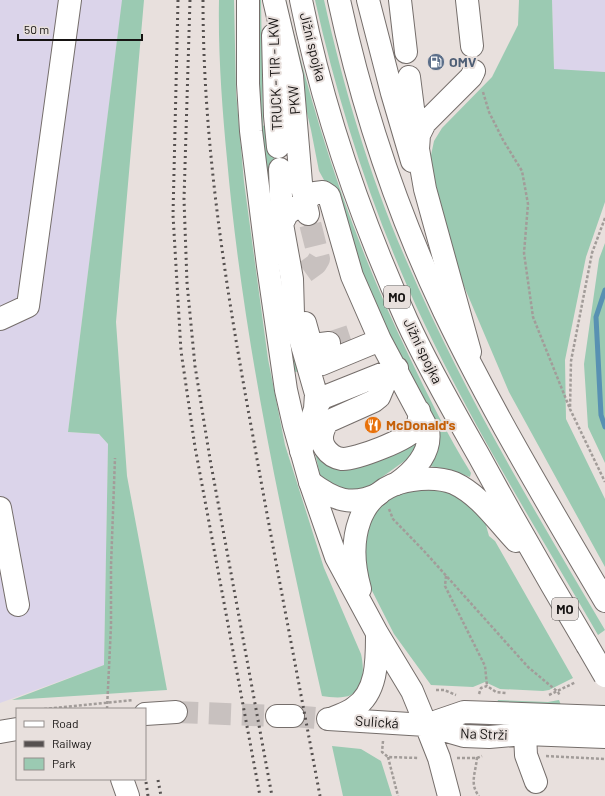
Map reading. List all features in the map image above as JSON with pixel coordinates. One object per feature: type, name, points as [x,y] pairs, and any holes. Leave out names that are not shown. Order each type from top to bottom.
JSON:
[{"type":"main road","points":[[0,319],[28,306],[70,0]]},
{"type":"main road","points":[[248,0],[248,84],[251,131],[286,390],[301,451],[336,557],[372,625],[412,691],[439,758],[447,794]]},
{"type":"main road","name":"TRUCK - TIR - LKW","points":[[273,0],[275,116],[278,147]]},
{"type":"main road","name":"PKW","points":[[273,0],[292,76],[306,208]]},
{"type":"main road","name":"Jižní spojka","points":[[301,0],[315,60],[344,160],[386,271],[429,365],[544,573],[605,676]]},
{"type":"main road","points":[[339,0],[359,82],[397,198],[444,310],[477,376],[540,490],[605,602]]},
{"type":"main road","points":[[368,0],[392,93],[414,165],[425,189]]},
{"type":"main road","points":[[400,0],[406,52]]},
{"type":"main road","points":[[468,0],[472,46]]},
{"type":"main road","points":[[418,149],[419,135],[425,123],[471,76]]},
{"type":"main road","points":[[409,77],[418,149],[425,189],[477,376]]},
{"type":"main road","points":[[280,169],[282,224],[297,285],[301,311],[312,343],[318,346],[329,343]]},
{"type":"main road","points":[[282,224],[285,216],[306,208],[318,192],[325,192],[329,196],[365,326],[380,340],[393,369],[419,411],[428,430],[429,436],[426,450],[412,471],[388,494],[359,501],[348,501],[329,496],[310,482]]},
{"type":"main road","points":[[297,285],[293,314],[316,394],[315,409]]},
{"type":"main road","points":[[306,358],[315,364],[322,364],[380,340]]},
{"type":"main road","points":[[301,451],[315,409],[322,398],[393,369]]},
{"type":"main road","points":[[393,369],[380,397],[327,422],[322,438],[325,448],[337,458],[352,458],[411,433],[418,422],[419,411]]},
{"type":"main road","points":[[372,625],[356,574],[353,546],[359,520],[368,506],[414,479],[434,478],[460,487],[482,503],[544,573]]},
{"type":"main road","points":[[0,508],[18,605]]},
{"type":"main road","name":"Sulická","points":[[372,625],[376,666],[370,691],[366,698],[355,708],[330,719],[426,725]]},
{"type":"main road","points":[[141,707],[176,712]]},
{"type":"main road","name":"Na Strži","points":[[426,725],[464,712],[605,718]]},
{"type":"main road","name":"Na Strži","points":[[426,725],[464,736],[489,737],[525,734],[605,737]]},
{"type":"main road","points":[[0,732],[16,729]]},
{"type":"main road","points":[[525,734],[526,755],[536,782]]},
{"type":"main road","points":[[122,780],[128,796]]},
{"type":"path","points":[[471,76],[482,88],[492,119],[522,171],[528,204],[524,252],[534,317],[570,409],[605,482]]},
{"type":"path","points":[[570,409],[572,361],[592,253],[605,218]]},
{"type":"path","points":[[107,708],[111,626],[111,566],[115,458]]},
{"type":"path","points":[[388,494],[389,511],[393,519],[424,551],[528,667],[558,692],[560,697]]},
{"type":"path","points":[[446,576],[445,586],[486,666],[486,686]]},
{"type":"path","points":[[543,694],[558,692],[576,682]]},
{"type":"path","points":[[486,686],[496,692],[512,693]]},
{"type":"path","points":[[479,698],[481,688],[486,686]]},
{"type":"path","points":[[53,708],[107,702],[141,707]]},
{"type":"path","points":[[388,757],[398,796]]},
{"type":"path","points":[[477,758],[473,788],[479,796]]},
{"type":"shaded area","points":[[0,0],[122,0],[122,2],[68,432],[99,434],[108,444],[104,665],[0,703]]},
{"type":"shaded area","points":[[552,0],[605,0],[605,72],[554,70]]},
{"type":"green space","points":[[122,0],[144,0],[116,322],[127,476],[167,690],[12,700],[104,665],[108,444],[99,434],[68,432]]},
{"type":"green space","points":[[219,0],[234,0],[236,92],[244,182],[268,359],[285,445],[324,568],[362,659],[363,671],[359,687],[356,692],[344,697],[322,696],[266,429],[243,294],[234,227],[222,99],[219,40]]},
{"type":"green space","points":[[256,0],[261,0],[263,125],[271,136],[304,370],[291,373],[259,129]]},
{"type":"green space","points":[[280,0],[286,0],[297,46],[323,137],[337,181],[370,269],[416,371],[446,430],[471,473],[470,477],[447,469],[429,466],[391,348],[329,189],[319,171],[311,130]]},
{"type":"green space","points":[[315,0],[324,0],[349,100],[370,166],[381,198],[428,310],[500,449],[605,630],[598,635],[508,482],[465,404],[407,286],[375,206],[361,166],[336,84]]},
{"type":"green space","points":[[519,0],[552,0],[554,69],[605,72],[605,202],[586,257],[565,360],[566,419],[605,499],[605,567],[509,392],[455,265],[430,160],[434,141],[442,128],[492,77],[518,25]]},
{"type":"green space","points":[[605,243],[605,463],[588,427],[584,364],[599,259]]},
{"type":"green space","points":[[418,432],[417,452],[364,490],[350,494],[322,479],[320,475],[314,448],[324,456]]},
{"type":"green space","points":[[414,486],[454,492],[484,518],[489,536],[495,541],[573,678],[549,690],[543,691],[500,689],[485,682],[473,687],[431,685],[394,634],[365,577],[363,534],[384,499]]},
{"type":"green space","points":[[498,700],[548,702],[559,700],[561,705],[497,703]]},
{"type":"green space","points":[[332,746],[361,749],[381,761],[392,796],[343,796]]},
{"type":"waterway","points":[[605,290],[596,317],[601,415],[605,427]]},
{"type":"tunnel","points":[[305,272],[316,264],[319,259],[308,215]]},
{"type":"tunnel","points":[[329,343],[359,333]]},
{"type":"tunnel","points":[[176,712],[277,716]]},
{"type":"tunnel","points":[[293,716],[328,719]]},
{"type":"railway","points":[[178,0],[173,215],[181,351],[195,447],[260,796]]},
{"type":"railway","points":[[190,0],[184,199],[187,283],[195,366],[210,459],[272,796]]},
{"type":"railway","points":[[203,0],[207,111],[218,222],[226,277],[244,387],[320,796]]},
{"type":"railway","points":[[158,780],[161,796]]},
{"type":"railway","points":[[146,782],[148,796]]},
{"type":"place","name":"OMV","points":[[436,62]]},
{"type":"place","name":"McDonald's","points":[[373,425]]}]
